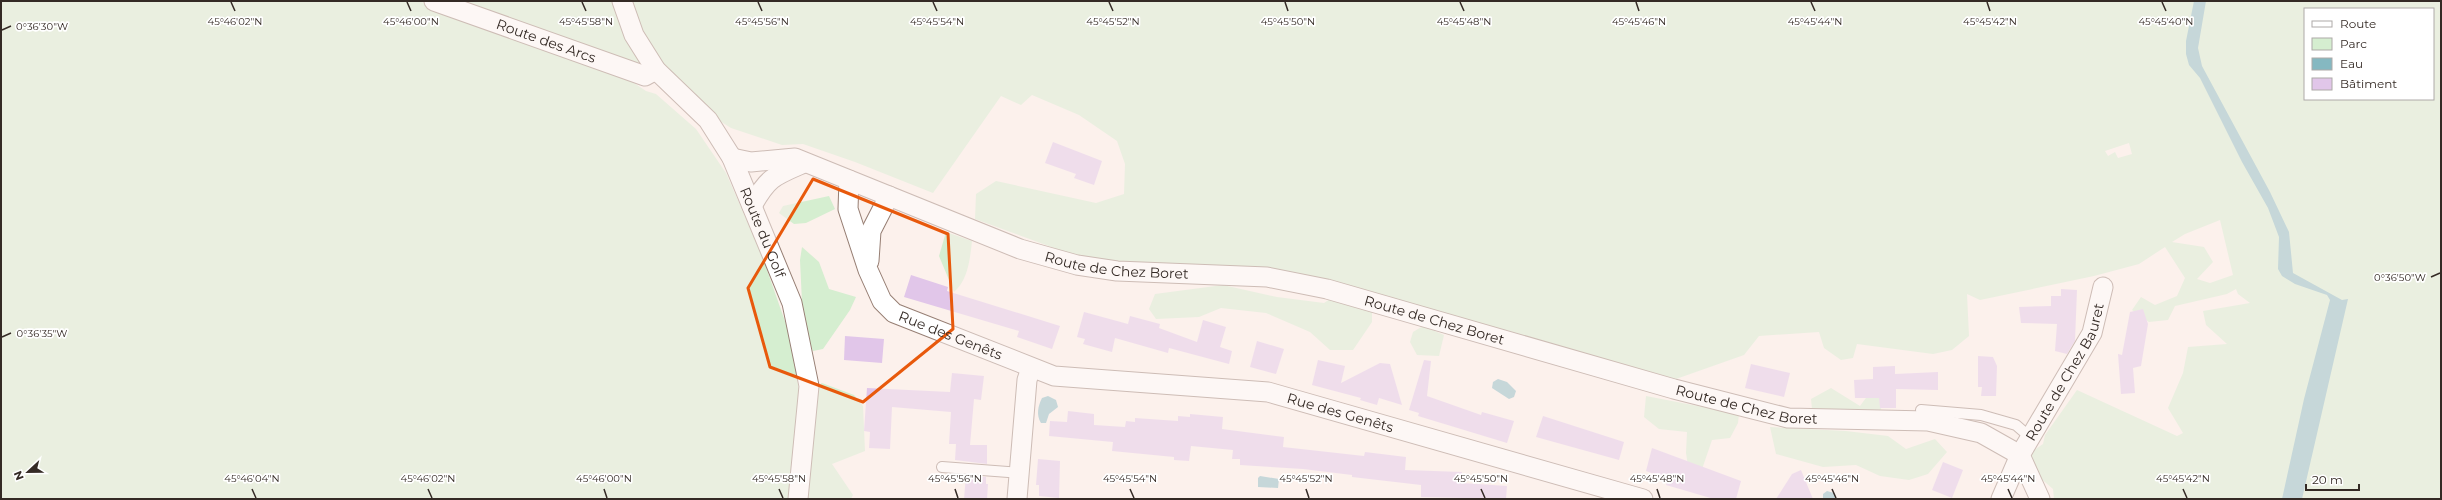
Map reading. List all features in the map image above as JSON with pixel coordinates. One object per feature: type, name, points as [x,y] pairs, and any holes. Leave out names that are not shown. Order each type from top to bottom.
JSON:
[{"type":"street","name":"Route des Arcs","points":[[434,1],[645,76],[656,70]]},
{"type":"street","name":"Route du Golf","points":[[622,1],[634,35],[656,70],[708,120],[732,158],[792,303],[809,386],[798,499]]},
{"type":"street","name":"Route de Chez Boret","points":[[732,158],[752,162],[795,158],[1020,249],[1077,265],[1117,271],[1267,277],[1327,289],[1674,389],[1788,418],[1928,422],[1981,433],[2020,455]]},
{"type":"street","points":[[752,206],[763,185],[779,174],[805,163]]},
{"type":"street","name":"Rue des Genêts","points":[[849,180],[848,209],[868,270],[882,301],[894,313],[1054,376],[1268,392],[1643,499]]},
{"type":"street","name":"Rue des Genêts","points":[[868,270],[871,231],[881,207],[889,196]]},
{"type":"street","name":"Route de Chez Bauret","points":[[2001,499],[2020,455],[2092,333],[2103,287]]},
{"type":"street","points":[[1017,499],[1027,380],[1031,368]]},
{"type":"street","points":[[2020,455],[2040,499]]},
{"type":"lane","points":[[1921,410],[1981,414],[2016,425],[2031,438]]},
{"type":"lane","points":[[942,467],[1020,473]]},
{"type":"highlighted area","points":[[813,179],[948,234],[953,329],[863,402],[770,367],[748,288]]},
{"type":"green space","points":[[1,1],[419,1],[517,36],[434,1],[2441,1],[2441,499],[2054,499],[2053,489],[2031,470],[2030,453],[2043,444],[2045,435],[2077,390],[2177,436],[2183,433],[2168,408],[2183,373],[2188,347],[2227,344],[2206,325],[2203,311],[2250,303],[2238,294],[2236,289],[2227,294],[2175,306],[2168,320],[2149,322],[2132,310],[2141,297],[2155,305],[2177,296],[2185,278],[2165,247],[2139,264],[2094,276],[1980,300],[1967,294],[1969,336],[1952,350],[1933,354],[1857,344],[1853,358],[1841,360],[1824,348],[1819,332],[1759,336],[1744,355],[1676,379],[1393,299],[1372,309],[1372,322],[1353,350],[1330,350],[1310,332],[1266,313],[1221,308],[1199,317],[1156,319],[1149,309],[1155,294],[1223,285],[1277,297],[1324,303],[1347,288],[1153,267],[1073,255],[975,219],[976,194],[996,181],[1096,203],[1124,194],[1125,164],[1117,141],[1079,115],[1032,95],[1021,105],[1001,96],[933,193],[855,162],[803,144],[782,145],[731,128],[631,65],[631,81],[646,91],[656,94],[696,129],[726,173],[761,253],[787,327],[799,389],[789,499],[1,499]],"holes":[[[2129,143],[2132,154],[2118,158],[2115,152],[2108,156],[2105,151]],[[2220,220],[2233,275],[2210,283],[2197,279],[2213,262],[2204,247],[2172,242],[2185,234]]]},
{"type":"green space","points":[[829,196],[835,209],[806,223],[794,224],[779,213],[783,206]]},
{"type":"green space","points":[[946,232],[972,241],[968,269],[959,287],[954,292],[939,256]]},
{"type":"green space","points":[[802,247],[819,262],[829,289],[856,297],[850,310],[823,349],[813,351],[803,324],[800,260]]},
{"type":"green space","points":[[1423,326],[1444,335],[1439,356],[1417,355],[1410,342],[1413,332]]},
{"type":"green space","points":[[822,383],[854,395],[863,406],[865,451],[832,464],[853,495],[851,499],[803,499],[813,389]]},
{"type":"green space","points":[[1874,387],[1883,399],[1880,413],[1812,409],[1811,399],[1831,388],[1860,406]]},
{"type":"green space","points":[[1646,396],[1739,414],[1738,423],[1730,438],[1712,440],[1700,475],[1688,466],[1686,453],[1687,432],[1659,429],[1644,417]]},
{"type":"green space","points":[[1770,427],[1846,431],[1888,436],[1906,449],[1935,439],[1947,452],[1928,474],[1909,480],[1880,476],[1856,465],[1823,467],[1776,454]]},
{"type":"water","points":[[2194,1],[2206,1],[2198,48],[2202,66],[2270,192],[2289,232],[2293,273],[2342,300],[2348,299],[2302,499],[2282,499],[2304,399],[2330,300],[2327,295],[2295,284],[2282,276],[2278,269],[2279,237],[2268,208],[2242,162],[2200,78],[2189,65],[2186,54],[2186,41]]},
{"type":"water","points":[[1498,379],[1507,382],[1516,391],[1514,397],[1509,399],[1492,388],[1493,382]]},
{"type":"water","points":[[1048,396],[1056,400],[1058,407],[1049,414],[1046,423],[1041,423],[1038,417],[1039,407],[1042,398]]},
{"type":"water","points":[[1260,476],[1279,479],[1278,488],[1258,487],[1258,478]]},
{"type":"water","points":[[1827,491],[1834,493],[1837,499],[1823,499],[1823,494]]},
{"type":"building","points":[[1053,142],[1102,161],[1094,185],[1074,178],[1076,174],[1045,163]]},
{"type":"building","points":[[911,275],[948,287],[947,291],[1060,326],[1052,349],[1017,337],[1019,331],[904,297]]},
{"type":"building","points":[[2061,289],[2077,290],[2075,341],[2067,354],[2055,351],[2057,324],[2021,323],[2019,307],[2051,306],[2051,296],[2061,296]]},
{"type":"building","points":[[2143,309],[2148,324],[2141,366],[2133,368],[2135,393],[2121,394],[2118,354],[2122,355],[2130,312]]},
{"type":"building","points":[[1084,312],[1128,324],[1130,316],[1160,324],[1159,328],[1197,342],[1203,320],[1226,327],[1220,347],[1232,351],[1229,364],[1169,348],[1168,353],[1115,338],[1112,352],[1083,344],[1085,339],[1077,337]]},
{"type":"building","points":[[845,336],[884,339],[882,363],[844,360]]},
{"type":"building","points":[[1257,341],[1284,349],[1276,374],[1250,367]]},
{"type":"building","points":[[1978,356],[1993,357],[1997,366],[1996,396],[1981,396],[1982,387],[1978,387]]},
{"type":"building","points":[[1318,360],[1345,366],[1341,383],[1380,363],[1390,364],[1402,405],[1379,398],[1377,405],[1360,400],[1361,398],[1312,385]]},
{"type":"building","points":[[1424,360],[1431,361],[1427,396],[1481,415],[1482,412],[1514,421],[1507,443],[1418,416],[1419,413],[1409,410]]},
{"type":"building","points":[[1751,364],[1790,373],[1784,397],[1745,388]]},
{"type":"building","points":[[1895,366],[1895,374],[1938,372],[1938,390],[1896,389],[1896,408],[1880,408],[1879,398],[1855,398],[1854,380],[1873,379],[1873,367]]},
{"type":"building","points":[[952,373],[984,376],[981,400],[974,399],[970,445],[987,445],[987,464],[955,460],[956,444],[949,444],[951,412],[892,407],[890,449],[869,448],[870,432],[864,431],[867,388],[950,392]]},
{"type":"building","points":[[1068,411],[1094,414],[1094,425],[1125,427],[1126,421],[1135,422],[1135,418],[1178,421],[1178,416],[1190,417],[1190,414],[1223,417],[1222,429],[1284,437],[1283,447],[1364,456],[1365,452],[1406,457],[1405,470],[1462,472],[1462,483],[1507,486],[1506,499],[1421,497],[1421,485],[1352,477],[1352,475],[1303,469],[1240,465],[1240,459],[1232,459],[1233,450],[1191,446],[1189,461],[1174,460],[1174,457],[1112,451],[1113,442],[1049,436],[1050,421],[1067,422]]},
{"type":"building","points":[[1543,416],[1624,442],[1619,460],[1536,437]]},
{"type":"building","points":[[1652,448],[1741,481],[1736,499],[1714,499],[1666,485],[1668,479],[1646,471]]},
{"type":"building","points":[[1038,459],[1060,461],[1059,498],[1039,496],[1039,485],[1036,485]]},
{"type":"building","points":[[1943,462],[1963,470],[1952,498],[1932,490]]},
{"type":"building","points":[[1801,470],[1813,499],[1776,499],[1792,474]]},
{"type":"building","points":[[966,475],[986,477],[986,484],[988,484],[987,499],[964,499]]}]
